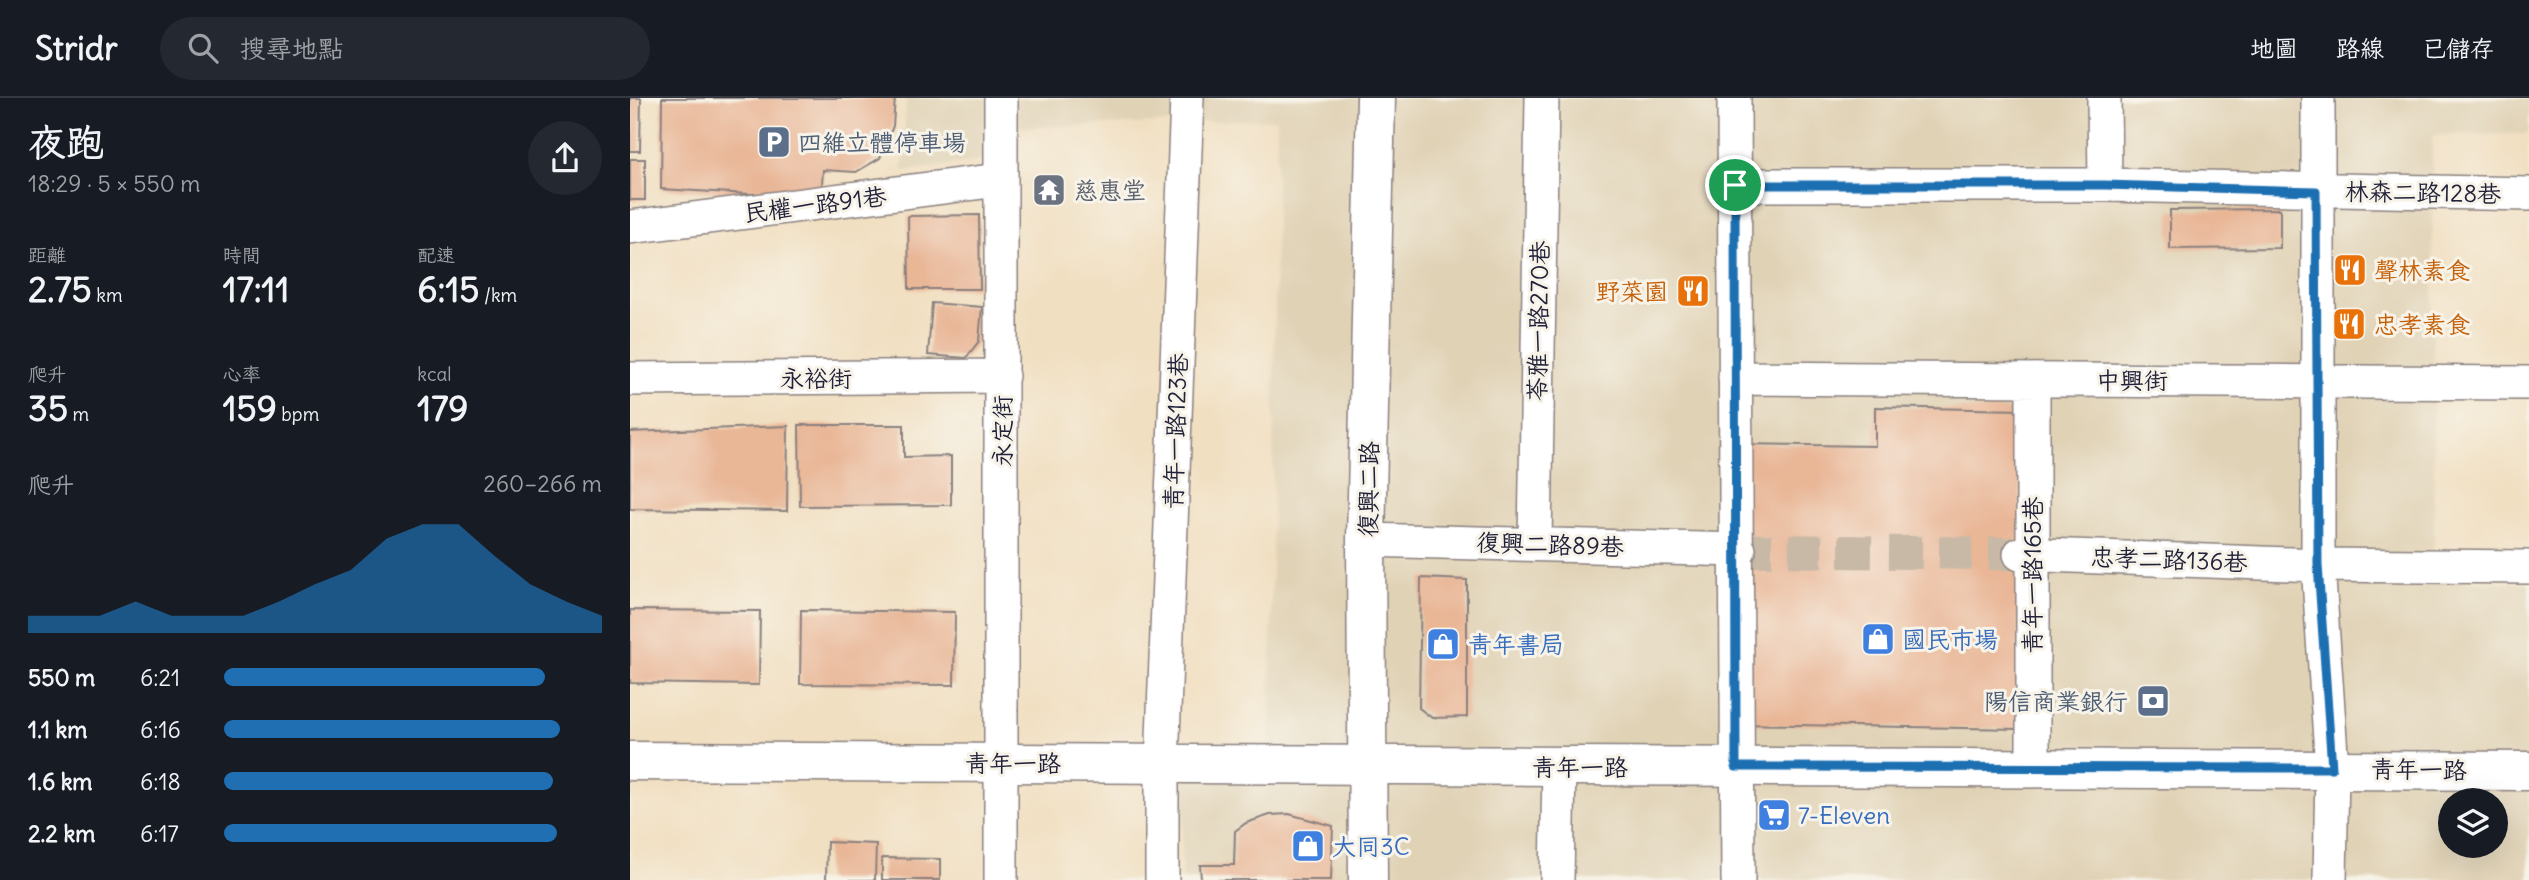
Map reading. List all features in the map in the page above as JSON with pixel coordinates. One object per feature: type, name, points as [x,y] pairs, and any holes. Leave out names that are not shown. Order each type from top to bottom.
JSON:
[{"type":"street","name":"永定街","points":[[1001,98],[1001,880]]},
{"type":"street","name":"青年一路123巷","points":[[1162,880],[1163,765],[1187,98]]},
{"type":"street","name":"復興二路","points":[[1368,880],[1366,540],[1376,98]]},
{"type":"street","name":"苓雅一路270巷","points":[[1535,543],[1542,98]]},
{"type":"street","points":[[1734,98],[1738,880]]},
{"type":"street","points":[[2104,98],[2105,185]]},
{"type":"street","points":[[2318,98],[2318,565],[2332,768],[2330,880]]},
{"type":"street","name":"民權一路91巷","points":[[630,227],[999,180]]},
{"type":"street","name":"林森二路128巷","points":[[1735,185],[2105,185],[2529,194]]},
{"type":"street","name":"永裕街","points":[[630,379],[1002,376]]},
{"type":"street","name":"中興街","points":[[1735,378],[2529,383]]},
{"type":"street","name":"青年一路165巷","points":[[2033,380],[2026,554],[2034,769]]},
{"type":"street","name":"復興二路89巷","points":[[1366,540],[1736,550]]},
{"type":"street","name":"忠孝二路136巷","points":[[2026,554],[2318,565],[2529,567]]},
{"type":"street","name":"青年一路","points":[[630,761],[2529,771]]},
{"type":"street","points":[[1557,880],[1559,767]]},
{"type":"shaded area","points":[[906,98],[2529,98],[2529,134],[2432,135],[2434,540],[2429,580],[2529,583],[2529,880],[1182,880],[1183,744],[1270,744],[1277,119],[1013,128],[1014,156],[903,171]]},
{"type":"building","points":[[630,98],[641,98],[640,151],[630,151]]},
{"type":"building","name":"四維立體停車場","points":[[662,98],[895,98],[893,126],[880,158],[856,172],[823,170],[821,198],[661,189]]},
{"type":"building","points":[[630,159],[645,159],[645,200],[630,200]]},
{"type":"building","points":[[2280,209],[2280,248],[2170,249],[2170,210]]},
{"type":"building","points":[[979,215],[980,289],[909,289],[908,216]]},
{"type":"building","points":[[932,303],[982,307],[979,341],[966,358],[928,355]]},
{"type":"building","name":"國民市場","points":[[1875,407],[2021,410],[2018,729],[1737,724],[1740,444],[1875,446]]},
{"type":"building","points":[[799,425],[904,425],[904,457],[951,456],[951,505],[800,506]]},
{"type":"building","points":[[788,426],[787,511],[630,509],[630,432]]},
{"type":"building","name":"青年書局","points":[[1421,578],[1467,580],[1467,717],[1432,718],[1419,708]]},
{"type":"building","points":[[630,610],[760,611],[759,685],[630,683]]},
{"type":"building","points":[[801,610],[955,612],[954,685],[800,684]]},
{"type":"building","points":[[1289,814],[1333,826],[1331,880],[1201,880],[1200,865],[1234,865],[1235,831],[1246,823],[1270,815]]},
{"type":"building","points":[[827,842],[876,844],[875,880],[826,880]]},
{"type":"building","points":[[882,858],[940,859],[940,880],[882,880]]},
{"type":"tunnel","points":[[1739,550],[2020,554]]},
{"type":"place","name":"四維立體停車場","points":[[774,142]]},
{"type":"place","name":"慈惠堂","points":[[1049,190]]},
{"type":"place","name":"聲林素食","points":[[2350,270]]},
{"type":"place","name":"野菜園","points":[[1693,291]]},
{"type":"place","name":"忠孝素食","points":[[2349,324]]},
{"type":"place","name":"國民市場","points":[[1878,639]]},
{"type":"place","name":"青年書局","points":[[1443,644]]},
{"type":"place","name":"陽信商業銀行","points":[[2153,701]]},
{"type":"place","name":"7-Eleven","points":[[1774,815]]},
{"type":"place","name":"大同3C","points":[[1308,846]]},
{"type":"route","points":[[1735,185],[2105,185],[2316,191],[2318,565],[2332,768],[1736,767],[1735,185]]}]
